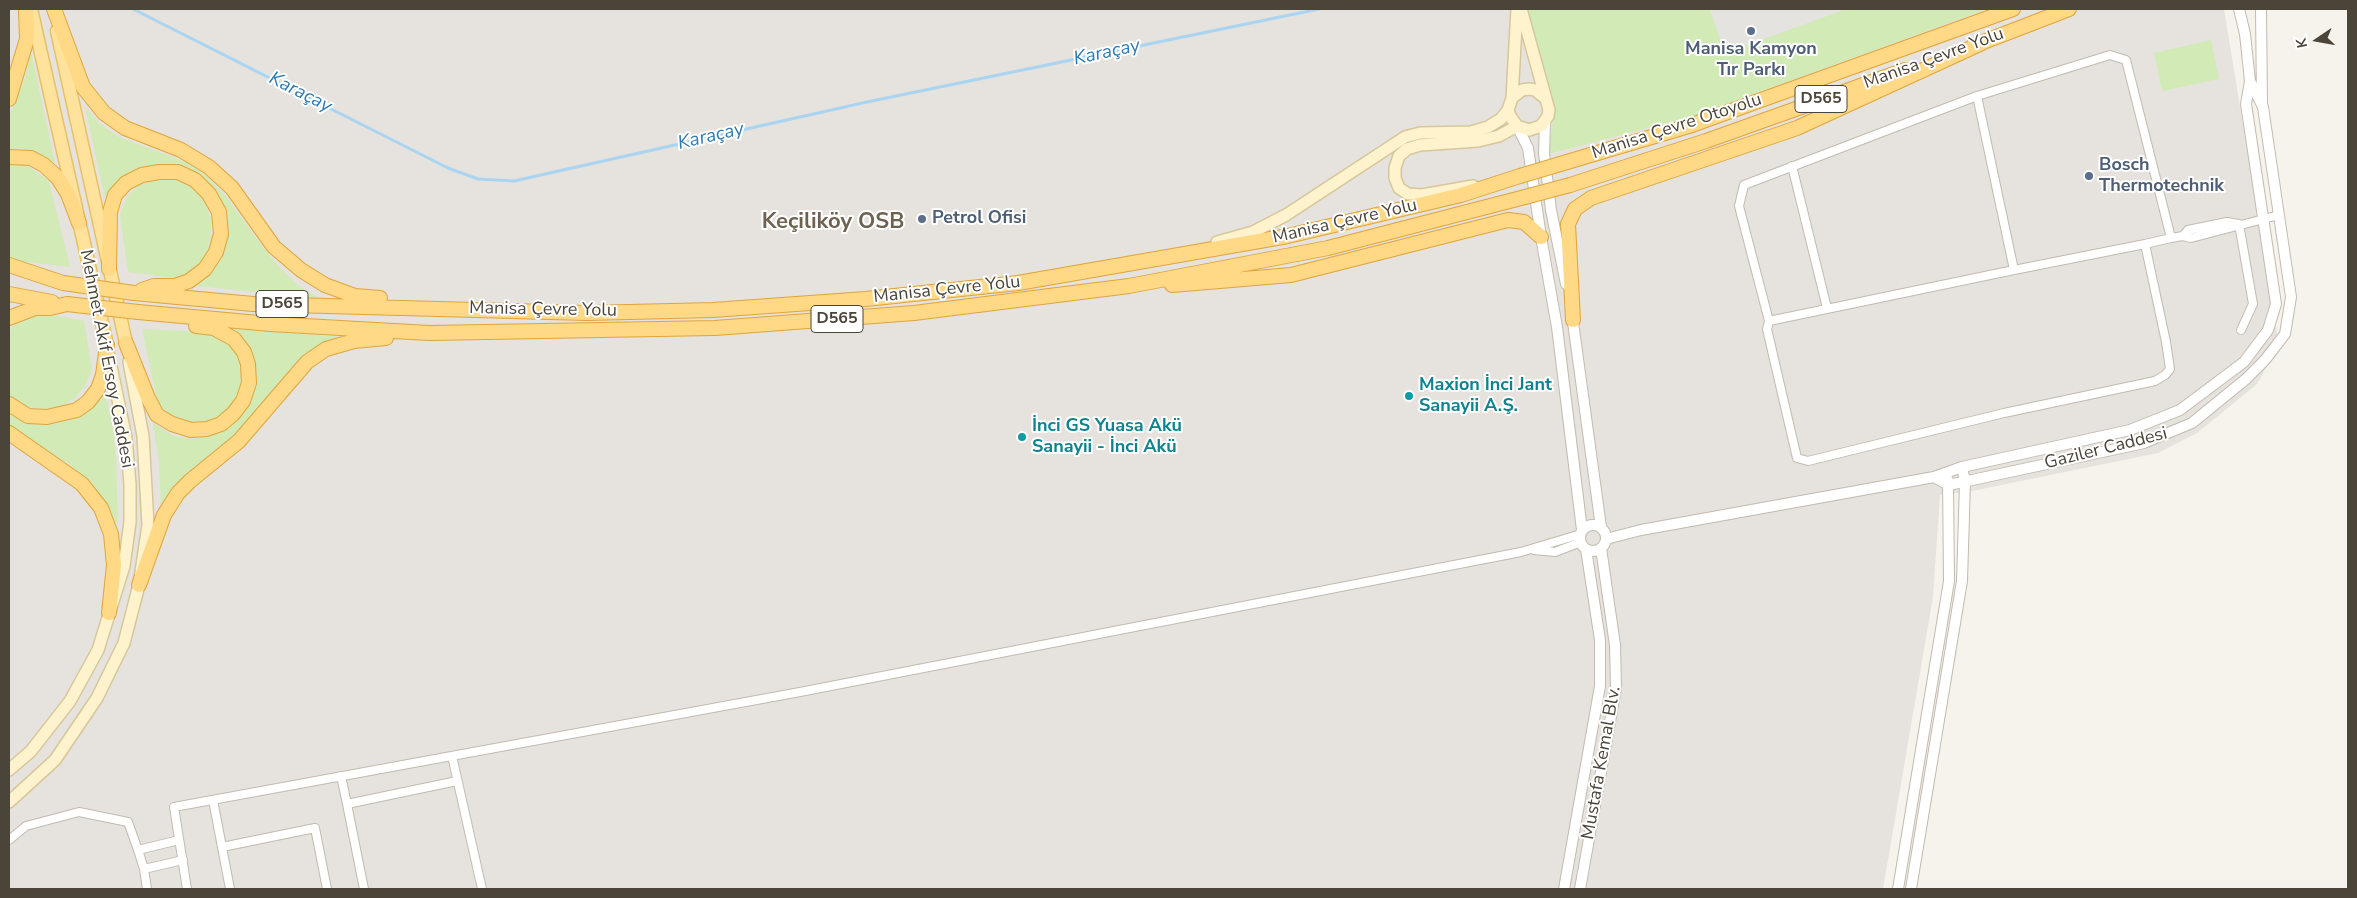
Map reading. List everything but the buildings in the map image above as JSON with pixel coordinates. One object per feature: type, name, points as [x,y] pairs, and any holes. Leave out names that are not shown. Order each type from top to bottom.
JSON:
[{"type":"highway","points":[[9,99],[27,40],[26,9]]},
{"type":"highway","points":[[53,9],[83,87],[104,113],[125,128],[181,150],[209,167],[232,188],[274,247],[301,270],[326,285],[355,296],[396,299],[430,307]]},
{"type":"highway","name":"Manisa Çevre Otoyolu","points":[[1567,162],[1692,125],[2013,9]]},
{"type":"highway","name":"Manisa Çevre Yolu","points":[[138,312],[270,324],[429,333],[715,328],[914,313],[1129,286],[1328,248],[1570,185],[1706,141],[1982,43],[2069,9]]},
{"type":"highway","points":[[1573,320],[1568,224],[1576,209],[1591,198],[1797,128],[1982,43]]},
{"type":"highway","points":[[9,157],[31,158],[44,164],[58,178],[68,194],[79,223]]},
{"type":"highway","name":"Manisa Çevre Yolu","points":[[134,293],[253,304],[430,307],[587,313],[713,310],[866,299],[1018,283],[1288,236],[1460,195],[1567,162]]},
{"type":"highway","points":[[109,269],[110,212],[116,195],[126,183],[142,175],[159,172],[178,172],[195,180],[209,194],[219,212],[221,234],[216,252],[205,269],[189,282],[175,286],[154,286],[134,293]]},
{"type":"highway","points":[[1129,286],[1186,284],[1291,275],[1508,220],[1524,222],[1540,237]]},
{"type":"highway","points":[[9,265],[63,283]]},
{"type":"highway","name":"D565","points":[[9,275],[134,293]]},
{"type":"highway","name":"D565","points":[[9,294],[67,304],[138,312]]},
{"type":"highway","points":[[9,318],[35,308],[50,308],[67,304]]},
{"type":"highway","points":[[126,343],[157,415],[172,424],[191,430],[207,429],[227,419],[243,401],[249,383],[248,364],[244,352],[234,340],[214,328],[160,321],[138,312]]},
{"type":"highway","points":[[140,585],[164,515],[178,493],[190,481],[239,442],[308,362],[326,349],[354,340],[411,337],[429,333]]},
{"type":"highway","points":[[9,404],[28,416],[47,417],[76,410],[88,402],[98,389],[107,345]]},
{"type":"highway","points":[[9,432],[82,484],[101,508],[111,534],[114,565],[109,613]]},
{"type":"main road","name":"Mehmet Akif Ersoy Caddesi","points":[[9,770],[31,750],[70,701],[98,650],[124,566],[130,522],[130,484],[126,438],[107,345],[31,9]]},
{"type":"main road","name":"Mehmet Akif Ersoy Caddesi","points":[[53,9],[126,343]]},
{"type":"main road","points":[[1132,262],[1228,240],[1253,232],[1286,215],[1405,137],[1420,133],[1471,132],[1488,128],[1501,119],[1508,110],[1512,98],[1517,9]]},
{"type":"main road","points":[[1508,110],[1517,126],[1529,130],[1535,129],[1545,122],[1549,110],[1521,9]]},
{"type":"main road","points":[[1512,98],[1517,93],[1528,89],[1535,90],[1545,98]]},
{"type":"main road","points":[[1500,182],[1422,195],[1408,194],[1399,188],[1395,178],[1395,168],[1399,156],[1407,149],[1420,145],[1478,141],[1499,136],[1517,126]]},
{"type":"main road","points":[[9,802],[55,760],[96,698],[124,643],[140,585],[148,525],[147,481],[143,436],[126,343]]},
{"type":"street","name":"Gaziler Caddesi","points":[[1603,536],[1934,477],[1962,466],[2130,430],[2180,410],[2244,362],[2268,330],[2276,304],[2246,104],[2250,81],[2245,34],[2239,9]]},
{"type":"street","points":[[2261,9],[2262,107]]},
{"type":"street","points":[[2145,244],[2166,342],[2170,370],[2165,376],[2155,381],[2004,413],[1808,461],[1797,458],[1790,435],[1767,329],[1769,321],[1739,206],[1744,185],[1977,96],[2110,54],[2126,60],[2171,238]]},
{"type":"street","name":"Gaziler Caddesi","points":[[1949,486],[2144,443],[2168,434],[2192,423],[2246,379],[2265,360],[2285,334],[2291,296],[2262,107],[2250,81]]},
{"type":"street","points":[[1977,96],[2014,270]]},
{"type":"street","name":"Mustafa Kemal Blv.","points":[[1545,122],[1544,153],[1551,210],[1573,320],[1603,536],[1615,645],[1616,688],[1580,889]]},
{"type":"street","name":"Mustafa Kemal Blv.","points":[[1517,126],[1528,148],[1540,237],[1557,327],[1583,539],[1600,640],[1600,686],[1564,889]]},
{"type":"street","points":[[1792,166],[1828,308]]},
{"type":"street","points":[[1769,321],[2171,238],[2183,236],[2191,238],[2279,215]]},
{"type":"street","points":[[2240,224],[2253,304],[2241,330]]},
{"type":"street","points":[[1911,889],[1962,582],[1965,482],[1962,466]]},
{"type":"street","points":[[1898,889],[1949,581],[1949,486],[1947,472]]},
{"type":"street","points":[[1934,477],[1949,486]]},
{"type":"street","points":[[188,889],[174,807],[800,692],[1532,550],[1552,541],[1583,539],[1595,550],[1603,536],[1589,525],[1583,539]]},
{"type":"street","points":[[452,756],[482,889]]},
{"type":"street","points":[[341,776],[364,889]]},
{"type":"street","points":[[347,804],[457,781]]},
{"type":"street","points":[[213,800],[230,889]]},
{"type":"street","points":[[9,840],[26,826],[78,812],[128,822],[144,869],[147,889]]},
{"type":"street","points":[[222,847],[315,828],[327,889]]},
{"type":"street","points":[[138,850],[179,840]]},
{"type":"street","points":[[144,869],[183,860]]},
{"type":"shaded area","points":[[9,9],[2224,9],[2279,345],[2257,384],[2197,433],[2158,453],[1972,491],[1940,495],[1933,597],[1883,889],[9,889]]},
{"type":"shaded area","name":"Manisa Kamyon Tır Parkı","points":[[1710,9],[1846,9],[1725,53]]},
{"type":"green space","points":[[1527,9],[1710,9],[1725,53],[1846,9],[1987,9],[1691,117],[1548,154],[1554,115],[1550,91],[1541,70]]},
{"type":"green space","points":[[2211,40],[2219,79],[2162,91],[2154,53]]},
{"type":"green space","points":[[31,52],[55,163],[34,152],[17,148],[9,150],[9,116],[25,78]]},
{"type":"green space","points":[[85,107],[100,124],[119,137],[186,162],[203,173],[225,195],[268,254],[286,274],[300,287],[321,299],[197,286],[213,270],[224,252],[227,232],[183,169],[162,165],[142,169],[117,185],[105,198]]},
{"type":"green space","points":[[9,165],[28,166],[49,181],[70,267],[9,260]]},
{"type":"green space","points":[[159,179],[176,179],[192,188],[205,202],[211,219],[211,239],[205,256],[197,269],[176,278],[128,272],[120,215],[127,196],[141,184]]},
{"type":"green space","points":[[46,314],[84,321],[92,370],[85,386],[74,399],[58,408],[40,409],[21,405],[9,394],[9,332],[14,325],[30,315]]},
{"type":"green space","points":[[234,328],[340,337],[299,358],[236,438],[180,480],[161,505],[159,462],[153,423],[173,436],[191,439],[210,437],[227,428],[244,411],[253,392],[256,373],[251,355],[244,340]]},
{"type":"green space","points":[[142,329],[205,332],[224,339],[236,349],[243,363],[243,384],[237,403],[223,416],[202,422],[186,422],[170,415],[158,403]]},
{"type":"green space","points":[[105,392],[113,427],[118,525],[105,502],[87,479],[68,463],[20,436],[9,425],[9,414],[31,424],[54,424],[75,419],[93,407]]},
{"type":"waterway","name":"Karaçay","points":[[133,9],[448,168],[478,179],[514,181],[867,102],[1319,9]]},
{"type":"place","name":"Manisa Kamyon Tır Parkı","points":[[1751,31]]},
{"type":"place","name":"Bosch Thermotechnik","points":[[2089,176]]},
{"type":"place","name":"Petrol Ofisi","points":[[922,219]]},
{"type":"place","name":"Maxion İnci Jant Sanayii A.Ş.","points":[[1409,396]]},
{"type":"place","name":"İnci GS Yuasa Akü Sanayii - İnci Akü","points":[[1022,437]]},
{"type":"district","name":"Keçiliköy OSB","points":[[833,223]]}]
